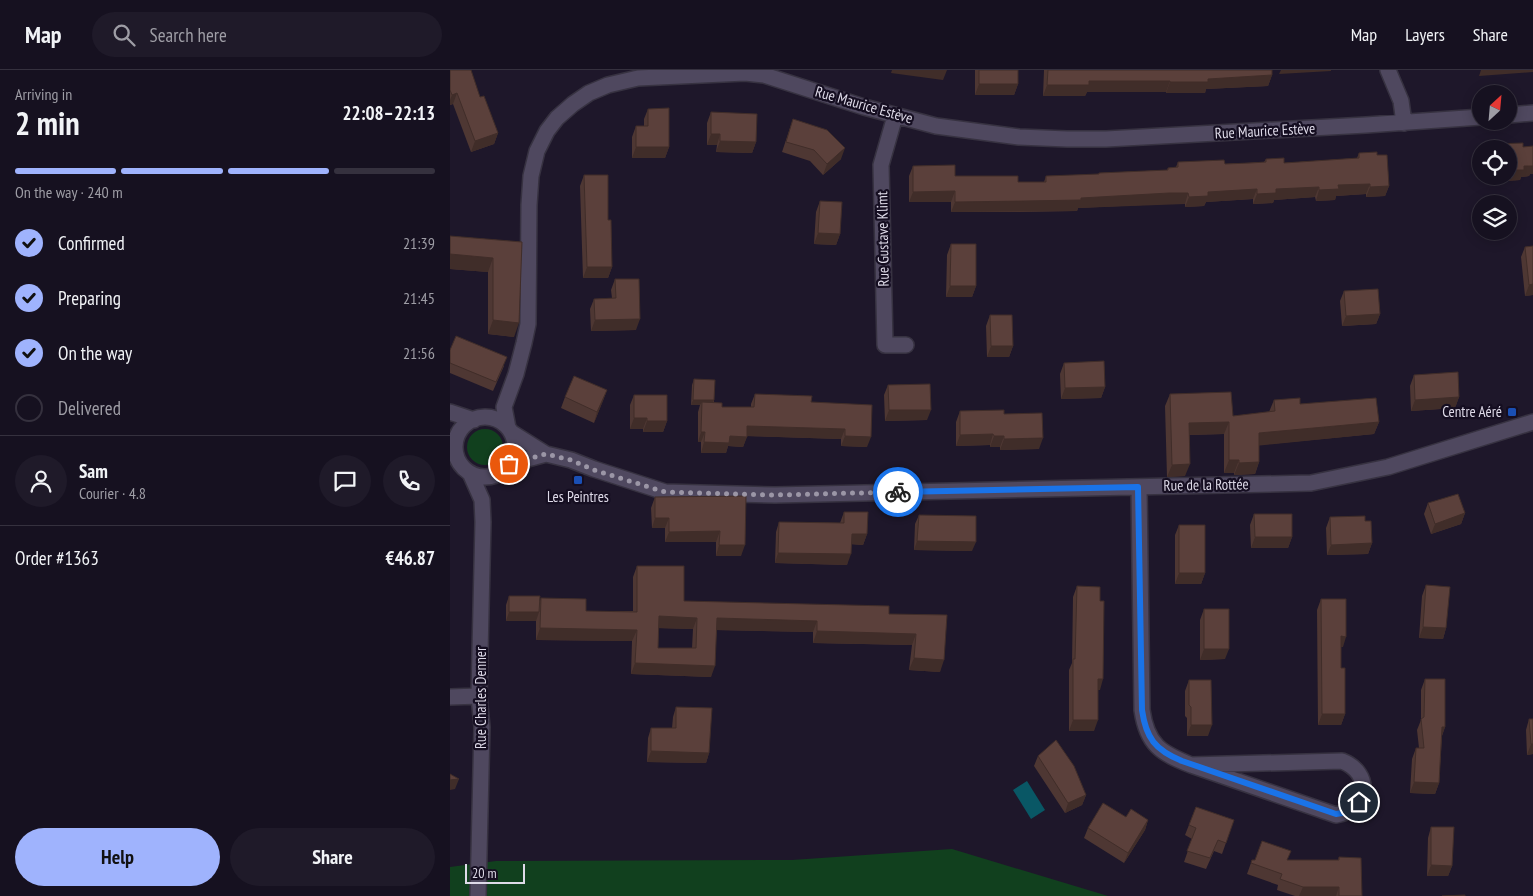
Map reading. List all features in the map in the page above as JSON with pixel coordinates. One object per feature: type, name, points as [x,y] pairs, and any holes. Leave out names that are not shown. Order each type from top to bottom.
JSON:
[{"type":"street","points":[[1388,70],[1401,102],[1404,122]]},
{"type":"street","name":"Rue Maurice Estève","points":[[504,407],[516,374],[528,324],[529,205],[531,176],[537,151],[547,131],[572,104],[589,93],[637,74],[745,73],[764,76],[895,116],[936,126],[1019,137],[1067,140],[1472,118]]},
{"type":"street","points":[[1518,114],[1533,113]]},
{"type":"street","name":"Rue Gustave Klimt","points":[[895,116],[881,165],[886,345],[906,345]]},
{"type":"street","points":[[504,407],[509,430],[514,440],[515,449],[513,457],[504,470],[497,474],[488,477],[470,473],[462,466],[455,448],[461,430],[466,424],[504,407]]},
{"type":"street","points":[[450,412],[479,419],[493,419],[501,422],[509,430]]},
{"type":"street","points":[[450,418],[457,438]]},
{"type":"street","name":"Rue de la Rottée","points":[[509,430],[546,454],[571,460],[594,470],[665,492],[775,495],[1311,483],[1388,467],[1533,422]]},
{"type":"street","name":"Rue de la Rottée","points":[[509,464],[546,454]]},
{"type":"street","name":"Rue Charles Denner","points":[[470,473],[482,500],[483,522],[479,696],[482,727],[478,896]]},
{"type":"street","points":[[482,500],[497,474]]},
{"type":"street","points":[[1138,487],[1142,700],[1144,725],[1149,737],[1159,748],[1172,757],[1191,765],[1336,814],[1346,813],[1352,809],[1359,802],[1362,794],[1363,782],[1358,771],[1350,764],[1342,761],[1191,765]]},
{"type":"street","points":[[450,697],[479,696]]},
{"type":"green space","points":[[485,429],[492,430],[498,434],[502,440],[502,454],[498,460],[492,464],[485,465],[478,464],[472,460],[468,454],[467,447],[468,440],[472,434],[478,430]]},
{"type":"green space","points":[[952,849],[1108,896],[450,896],[450,867],[496,861],[792,860]]},
{"type":"water","points":[[1027,781],[1045,810],[1031,819],[1013,790]]},
{"type":"building","points":[[450,70],[471,70],[480,97],[484,96],[498,133],[475,141],[457,93],[452,95],[450,90]]},
{"type":"building","points":[[979,70],[1018,70],[1018,84],[979,84]]},
{"type":"building","points":[[1048,70],[1272,70],[1272,75],[1208,79],[1208,82],[1089,81],[1089,85],[1047,85]]},
{"type":"building","points":[[669,108],[669,147],[636,147],[636,126],[648,126],[648,109]]},
{"type":"building","points":[[711,112],[757,114],[756,142],[720,141],[720,134],[711,134]]},
{"type":"building","points":[[793,119],[827,130],[845,148],[827,164],[814,150],[786,142]]},
{"type":"building","points":[[1517,143],[1523,143],[1523,147],[1533,146],[1533,166],[1524,166],[1524,170],[1517,170]]},
{"type":"building","points":[[1377,152],[1377,155],[1387,155],[1389,186],[1370,187],[1370,184],[1338,185],[1339,189],[1319,190],[1319,187],[1276,189],[1276,193],[1257,194],[1257,189],[1208,192],[1208,196],[1189,197],[1188,193],[1169,193],[1081,198],[1081,200],[955,202],[955,191],[913,192],[913,166],[955,165],[955,176],[1018,176],[1018,182],[1046,182],[1046,176],[1168,170],[1168,168],[1178,167],[1178,162],[1224,160],[1225,164],[1266,162],[1266,159],[1284,158],[1284,163],[1359,158],[1359,153]]},
{"type":"building","points":[[584,175],[608,175],[608,220],[611,220],[612,267],[587,267]]},
{"type":"building","points":[[820,201],[842,202],[840,234],[818,233]]},
{"type":"building","points":[[450,236],[522,242],[519,323],[493,320],[493,258],[450,254]]},
{"type":"building","points":[[951,244],[976,244],[976,286],[950,286]]},
{"type":"building","points":[[1533,246],[1533,284],[1529,285],[1525,247]]},
{"type":"building","points":[[615,279],[639,279],[640,319],[595,320],[594,299],[616,298]]},
{"type":"building","points":[[1378,289],[1380,314],[1346,316],[1344,291]]},
{"type":"building","points":[[990,315],[1012,315],[1013,346],[991,346]]},
{"type":"building","points":[[456,336],[507,357],[496,382],[450,363],[450,350]]},
{"type":"building","points":[[1104,361],[1105,387],[1065,388],[1064,363]]},
{"type":"building","points":[[1458,372],[1459,397],[1415,400],[1414,375]]},
{"type":"building","points":[[574,376],[607,390],[597,412],[565,397]]},
{"type":"building","points":[[694,379],[715,380],[714,400],[693,400]]},
{"type":"building","points":[[930,384],[931,410],[889,410],[888,385]]},
{"type":"building","points":[[1231,392],[1233,416],[1275,411],[1274,400],[1300,398],[1300,404],[1376,398],[1379,422],[1259,433],[1259,462],[1239,463],[1239,460],[1229,460],[1229,422],[1189,423],[1190,464],[1172,465],[1170,394]]},
{"type":"building","points":[[755,394],[812,396],[811,402],[872,405],[871,437],[845,436],[845,429],[747,426],[747,437],[730,436],[729,443],[704,442],[705,432],[701,432],[702,402],[722,403],[722,407],[754,407]]},
{"type":"building","points":[[634,395],[667,395],[667,421],[647,421],[647,418],[634,418]]},
{"type":"building","points":[[1004,410],[1004,414],[1042,413],[1043,438],[1004,439],[1004,436],[994,436],[993,434],[960,435],[960,411]]},
{"type":"building","points":[[1458,494],[1465,513],[1435,524],[1428,503]]},
{"type":"building","points":[[746,496],[745,545],[719,545],[720,531],[669,532],[669,518],[655,518],[655,497]]},
{"type":"building","points":[[844,512],[868,512],[867,534],[852,534],[851,554],[778,553],[779,522],[844,523]]},
{"type":"building","points":[[1254,514],[1292,514],[1292,537],[1255,537]]},
{"type":"building","points":[[919,515],[976,516],[976,542],[917,541]]},
{"type":"building","points":[[1365,516],[1365,521],[1371,521],[1372,543],[1331,545],[1330,517]]},
{"type":"building","points":[[1179,525],[1205,525],[1205,573],[1179,573]]},
{"type":"building","points":[[637,566],[684,566],[684,601],[889,606],[889,614],[947,615],[944,660],[914,658],[916,634],[817,631],[817,621],[717,618],[715,666],[635,663],[637,630],[540,628],[541,598],[586,599],[586,611],[637,612]],"holes":[[[659,616],[697,618],[696,648],[658,648]]]},
{"type":"building","points":[[1426,585],[1450,587],[1446,628],[1423,627]]},
{"type":"building","points":[[1077,586],[1100,587],[1100,601],[1104,601],[1103,679],[1098,679],[1098,720],[1073,720],[1073,659],[1075,659]]},
{"type":"building","points":[[509,596],[540,596],[539,612],[509,612]]},
{"type":"building","points":[[1321,599],[1346,599],[1346,637],[1341,636],[1341,668],[1345,668],[1345,714],[1322,714]]},
{"type":"building","points":[[1204,609],[1229,609],[1229,649],[1204,649]]},
{"type":"building","points":[[1425,679],[1445,679],[1445,727],[1442,727],[1439,783],[1414,782],[1416,748],[1424,748],[1421,719],[1424,717]]},
{"type":"building","points":[[1189,680],[1211,680],[1212,725],[1191,725]]},
{"type":"building","points":[[676,707],[712,708],[709,753],[651,751],[651,728],[676,728]]},
{"type":"building","points":[[1529,719],[1533,719],[1533,744],[1531,744]]},
{"type":"building","points":[[1056,740],[1074,766],[1086,795],[1068,803],[1038,756]]},
{"type":"building","points":[[450,774],[459,779],[450,780]]},
{"type":"building","points":[[1103,803],[1126,817],[1131,809],[1148,820],[1128,853],[1088,828]]},
{"type":"building","points":[[1196,807],[1234,820],[1226,843],[1218,840],[1210,858],[1187,851],[1196,828],[1189,825]]},
{"type":"building","points":[[1431,827],[1454,827],[1452,866],[1431,865]]},
{"type":"building","points":[[1262,841],[1291,851],[1287,860],[1339,860],[1339,857],[1361,858],[1362,896],[1339,896],[1339,887],[1303,887],[1280,879],[1282,874],[1251,863],[1252,860],[1255,860]]},
{"type":"way so far","points":[[509,464],[546,454],[571,460],[594,470],[665,492],[775,495],[898,492]]},
{"type":"place","name":"Centre Aéré","points":[[1512,412]]},
{"type":"place","name":"Les Peintres","points":[[578,480]]},
{"type":"route","points":[[898,492],[1138,487],[1142,710],[1144,725],[1149,737],[1159,748],[1172,757],[1336,814],[1346,813],[1359,802]]}]
